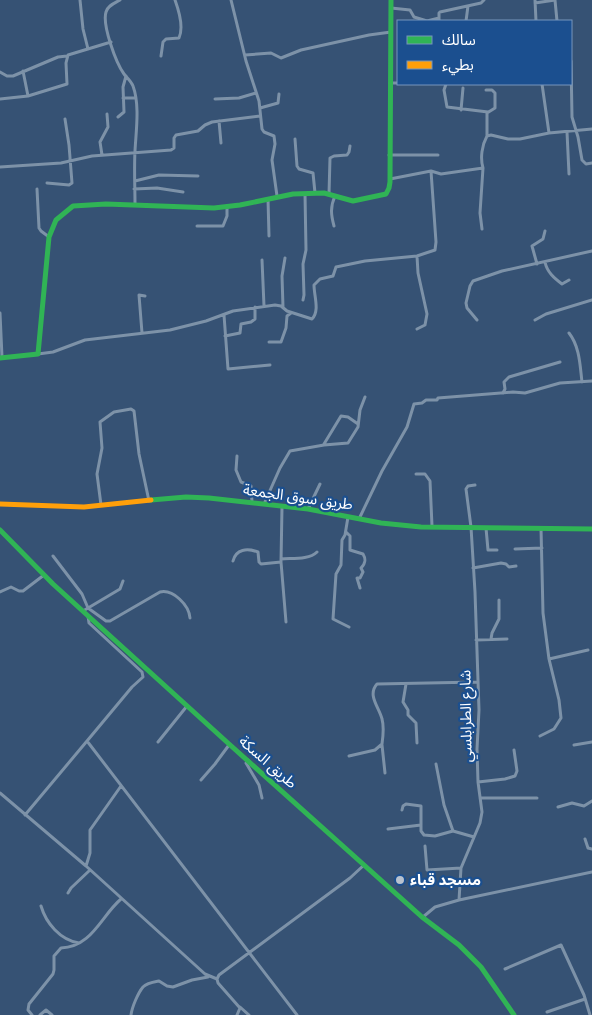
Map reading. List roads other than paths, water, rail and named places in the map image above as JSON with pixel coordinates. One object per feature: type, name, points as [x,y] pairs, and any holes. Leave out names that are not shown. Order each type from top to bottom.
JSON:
[{"type":"main road","points":[[1,358],[38,354],[49,237],[56,220],[73,206],[98,204],[199,208],[227,207],[277,196],[315,193],[332,195],[353,201],[382,196],[389,190],[391,0]]},
{"type":"main road","name":"طريق سوق الجمعة","points":[[0,504],[101,506],[186,497],[308,509],[381,523],[486,528],[592,529]]},
{"type":"main road","name":"طريق السكة","points":[[1,534],[229,744],[422,917],[460,945],[499,991],[514,1015]]},
{"type":"street","points":[[80,0],[83,28],[88,49]]},
{"type":"street","points":[[120,0],[111,4],[106,11],[106,25],[118,62],[133,86],[135,98],[134,205]]},
{"type":"street","points":[[161,56],[163,42],[166,39],[179,38],[181,35],[175,0]]},
{"type":"street","points":[[231,0],[260,108],[264,132],[273,135],[275,139],[272,160],[277,196]]},
{"type":"street","points":[[439,20],[440,12],[483,3],[484,0]]},
{"type":"street","points":[[536,20],[535,1],[555,0],[557,20]]},
{"type":"street","points":[[466,20],[468,6]]},
{"type":"street","points":[[391,8],[410,10],[414,17],[422,20]]},
{"type":"street","points":[[245,55],[271,53],[281,58],[302,50],[390,32]]},
{"type":"street","points":[[0,72],[3,75],[10,76],[58,57],[111,42]]},
{"type":"street","points":[[0,99],[28,96],[68,84],[67,56]]},
{"type":"street","points":[[23,71],[28,96]]},
{"type":"street","points":[[118,117],[124,112],[123,98],[126,76]]},
{"type":"street","points":[[390,83],[397,83]]},
{"type":"street","points":[[446,85],[444,89],[446,106],[461,110],[488,112],[495,108],[495,93],[486,90]]},
{"type":"street","points":[[542,85],[549,133]]},
{"type":"street","points":[[571,85],[572,116],[582,160],[586,164],[592,163]]},
{"type":"street","points":[[461,110],[463,88]]},
{"type":"street","points":[[215,99],[239,98],[256,93]]},
{"type":"street","points":[[260,108],[278,103],[279,94]]},
{"type":"street","points":[[123,98],[135,98]]},
{"type":"street","points":[[482,228],[480,213],[481,162],[487,136],[488,112]]},
{"type":"street","points":[[102,155],[100,142],[108,127],[107,114]]},
{"type":"street","points":[[0,167],[18,167],[70,161],[102,155],[173,150],[176,135],[198,131],[209,123],[260,116]]},
{"type":"street","points":[[48,183],[72,183],[65,119]]},
{"type":"street","points":[[219,121],[221,143]]},
{"type":"street","points":[[487,136],[520,139],[549,133],[592,129]]},
{"type":"street","points":[[567,132],[570,174]]},
{"type":"street","points":[[295,138],[297,166],[299,169],[313,173],[315,193]]},
{"type":"street","points":[[334,226],[331,214],[330,158],[347,155],[350,146]]},
{"type":"street","points":[[389,155],[438,155]]},
{"type":"street","points":[[389,180],[431,172],[441,174],[482,168]]},
{"type":"street","points":[[38,354],[53,352],[85,340],[170,330],[243,309],[275,304],[291,313],[309,319],[314,318],[316,309],[314,285],[318,281],[333,276],[336,267],[365,261],[417,256],[434,252],[436,248],[431,172]]},
{"type":"street","points":[[134,180],[159,175],[198,176]]},
{"type":"street","points":[[134,189],[157,188],[184,192]]},
{"type":"street","points":[[37,189],[40,228],[49,237]]},
{"type":"street","points":[[303,300],[303,264],[306,250],[305,194]]},
{"type":"street","points":[[268,199],[269,236]]},
{"type":"street","points":[[197,226],[223,226],[227,216],[227,207]]},
{"type":"street","points":[[536,264],[532,246],[543,239],[545,231]]},
{"type":"street","points":[[477,320],[467,308],[466,302],[473,281],[502,271],[592,252]]},
{"type":"street","points":[[417,256],[418,273],[426,314],[425,325],[418,329]]},
{"type":"street","points":[[283,308],[282,284],[285,258]]},
{"type":"street","points":[[262,260],[264,306]]},
{"type":"street","points":[[545,262],[551,275],[558,281],[562,284],[569,280]]},
{"type":"street","points":[[142,333],[139,295],[145,296]]},
{"type":"street","points":[[534,320],[592,300]]},
{"type":"street","points":[[225,336],[240,333],[241,324],[255,319],[255,308]]},
{"type":"street","points":[[0,313],[1,358]]},
{"type":"street","points":[[269,342],[281,342],[286,328],[287,316],[291,313]]},
{"type":"street","points":[[224,315],[228,369],[270,365]]},
{"type":"street","points":[[569,334],[576,343],[582,382]]},
{"type":"street","points":[[503,393],[505,389],[504,382],[509,377],[560,362]]},
{"type":"street","points":[[359,519],[385,465],[407,427],[414,404],[422,403],[426,400],[437,400],[438,398],[503,393],[525,394],[560,383],[592,381]]},
{"type":"street","points":[[264,504],[290,451],[348,443],[357,430],[360,410],[365,397]]},
{"type":"street","points":[[101,506],[97,474],[102,448],[100,422],[104,418],[122,410],[132,409],[134,411],[139,454],[148,501]]},
{"type":"street","points":[[324,445],[341,416],[348,417],[358,424]]},
{"type":"street","points":[[236,456],[236,470],[241,482],[251,486],[252,502]]},
{"type":"street","points":[[416,474],[425,474],[430,481],[432,526]]},
{"type":"street","points":[[308,509],[320,484]]},
{"type":"street","name":"شارع الطرابلسي","points":[[459,900],[462,868],[480,823],[482,812],[478,782],[479,710],[475,592],[471,527],[466,489],[468,486],[475,485]]},
{"type":"street","points":[[282,506],[281,560],[286,622]]},
{"type":"street","points":[[348,516],[346,532],[342,540],[341,565],[336,574],[334,619],[349,627]]},
{"type":"street","points":[[486,528],[488,550],[497,550]]},
{"type":"street","points":[[540,736],[554,729],[561,718],[559,700],[549,659],[542,602],[541,528]]},
{"type":"street","points":[[346,532],[350,536],[350,550],[363,554],[365,558],[362,568],[363,572],[360,578],[357,578],[360,588]]},
{"type":"street","points":[[515,549],[542,548]]},
{"type":"street","points":[[233,561],[237,553],[248,550],[257,551],[258,562],[261,564],[306,557],[317,552]]},
{"type":"street","points":[[25,815],[132,687],[143,677],[142,672],[90,623],[82,594],[53,556]]},
{"type":"street","points":[[473,568],[501,563],[509,567],[516,566]]},
{"type":"street","points":[[0,592],[11,587],[22,591],[44,575]]},
{"type":"street","points":[[86,612],[120,589],[123,582]]},
{"type":"street","points":[[86,612],[110,621],[164,591],[173,594],[180,601],[190,618]]},
{"type":"street","points":[[491,639],[499,619],[498,600]]},
{"type":"street","points":[[476,640],[507,639]]},
{"type":"street","points":[[549,659],[588,650]]},
{"type":"street","points":[[386,772],[382,744],[382,720],[374,701],[373,690],[380,684],[478,682]]},
{"type":"street","points":[[406,684],[403,702],[408,710],[408,715],[416,723],[417,743]]},
{"type":"street","points":[[158,742],[187,705]]},
{"type":"street","points":[[87,741],[297,1015]]},
{"type":"street","points":[[574,745],[592,742]]},
{"type":"street","points":[[201,780],[229,744]]},
{"type":"street","points":[[349,756],[375,750],[382,744]]},
{"type":"street","points":[[478,782],[515,776],[517,770],[514,750]]},
{"type":"street","points":[[248,760],[246,763],[259,785],[262,798]]},
{"type":"street","points":[[436,764],[444,806],[453,831]]},
{"type":"street","points":[[86,866],[90,853],[90,830],[121,786]]},
{"type":"street","points":[[0,792],[86,866],[209,977]]},
{"type":"street","points":[[480,798],[537,798]]},
{"type":"street","points":[[558,807],[572,803],[584,806],[592,800]]},
{"type":"street","points":[[402,810],[406,804],[421,806],[421,826],[424,835],[435,836],[453,831],[474,836]]},
{"type":"street","points":[[388,829],[421,826]]},
{"type":"street","points":[[585,839],[588,848],[592,849]]},
{"type":"street","points":[[425,846],[427,870],[462,868]]},
{"type":"street","points":[[249,1015],[219,985],[217,979],[219,974],[350,878],[364,865]]},
{"type":"street","points":[[68,893],[90,870]]},
{"type":"street","points":[[422,917],[437,906],[459,900],[592,872]]},
{"type":"street","points":[[32,1015],[28,1010],[29,1004],[54,972],[56,953],[61,948],[68,948],[91,935],[121,899]]},
{"type":"street","points":[[41,906],[45,918],[64,938],[79,943]]},
{"type":"street","points":[[505,969],[561,945],[585,999],[590,1015]]},
{"type":"street","points":[[131,1015],[142,989],[148,984],[159,981],[173,987],[192,980],[209,977],[217,979]]},
{"type":"street","points":[[547,1012],[585,999]]},
{"type":"street","points":[[237,1015],[240,1007]]},
{"type":"street","points":[[40,1015],[46,1010],[52,1015]]},
{"type":"place","name":"مسجد قباء","points":[[400,880]]}]
